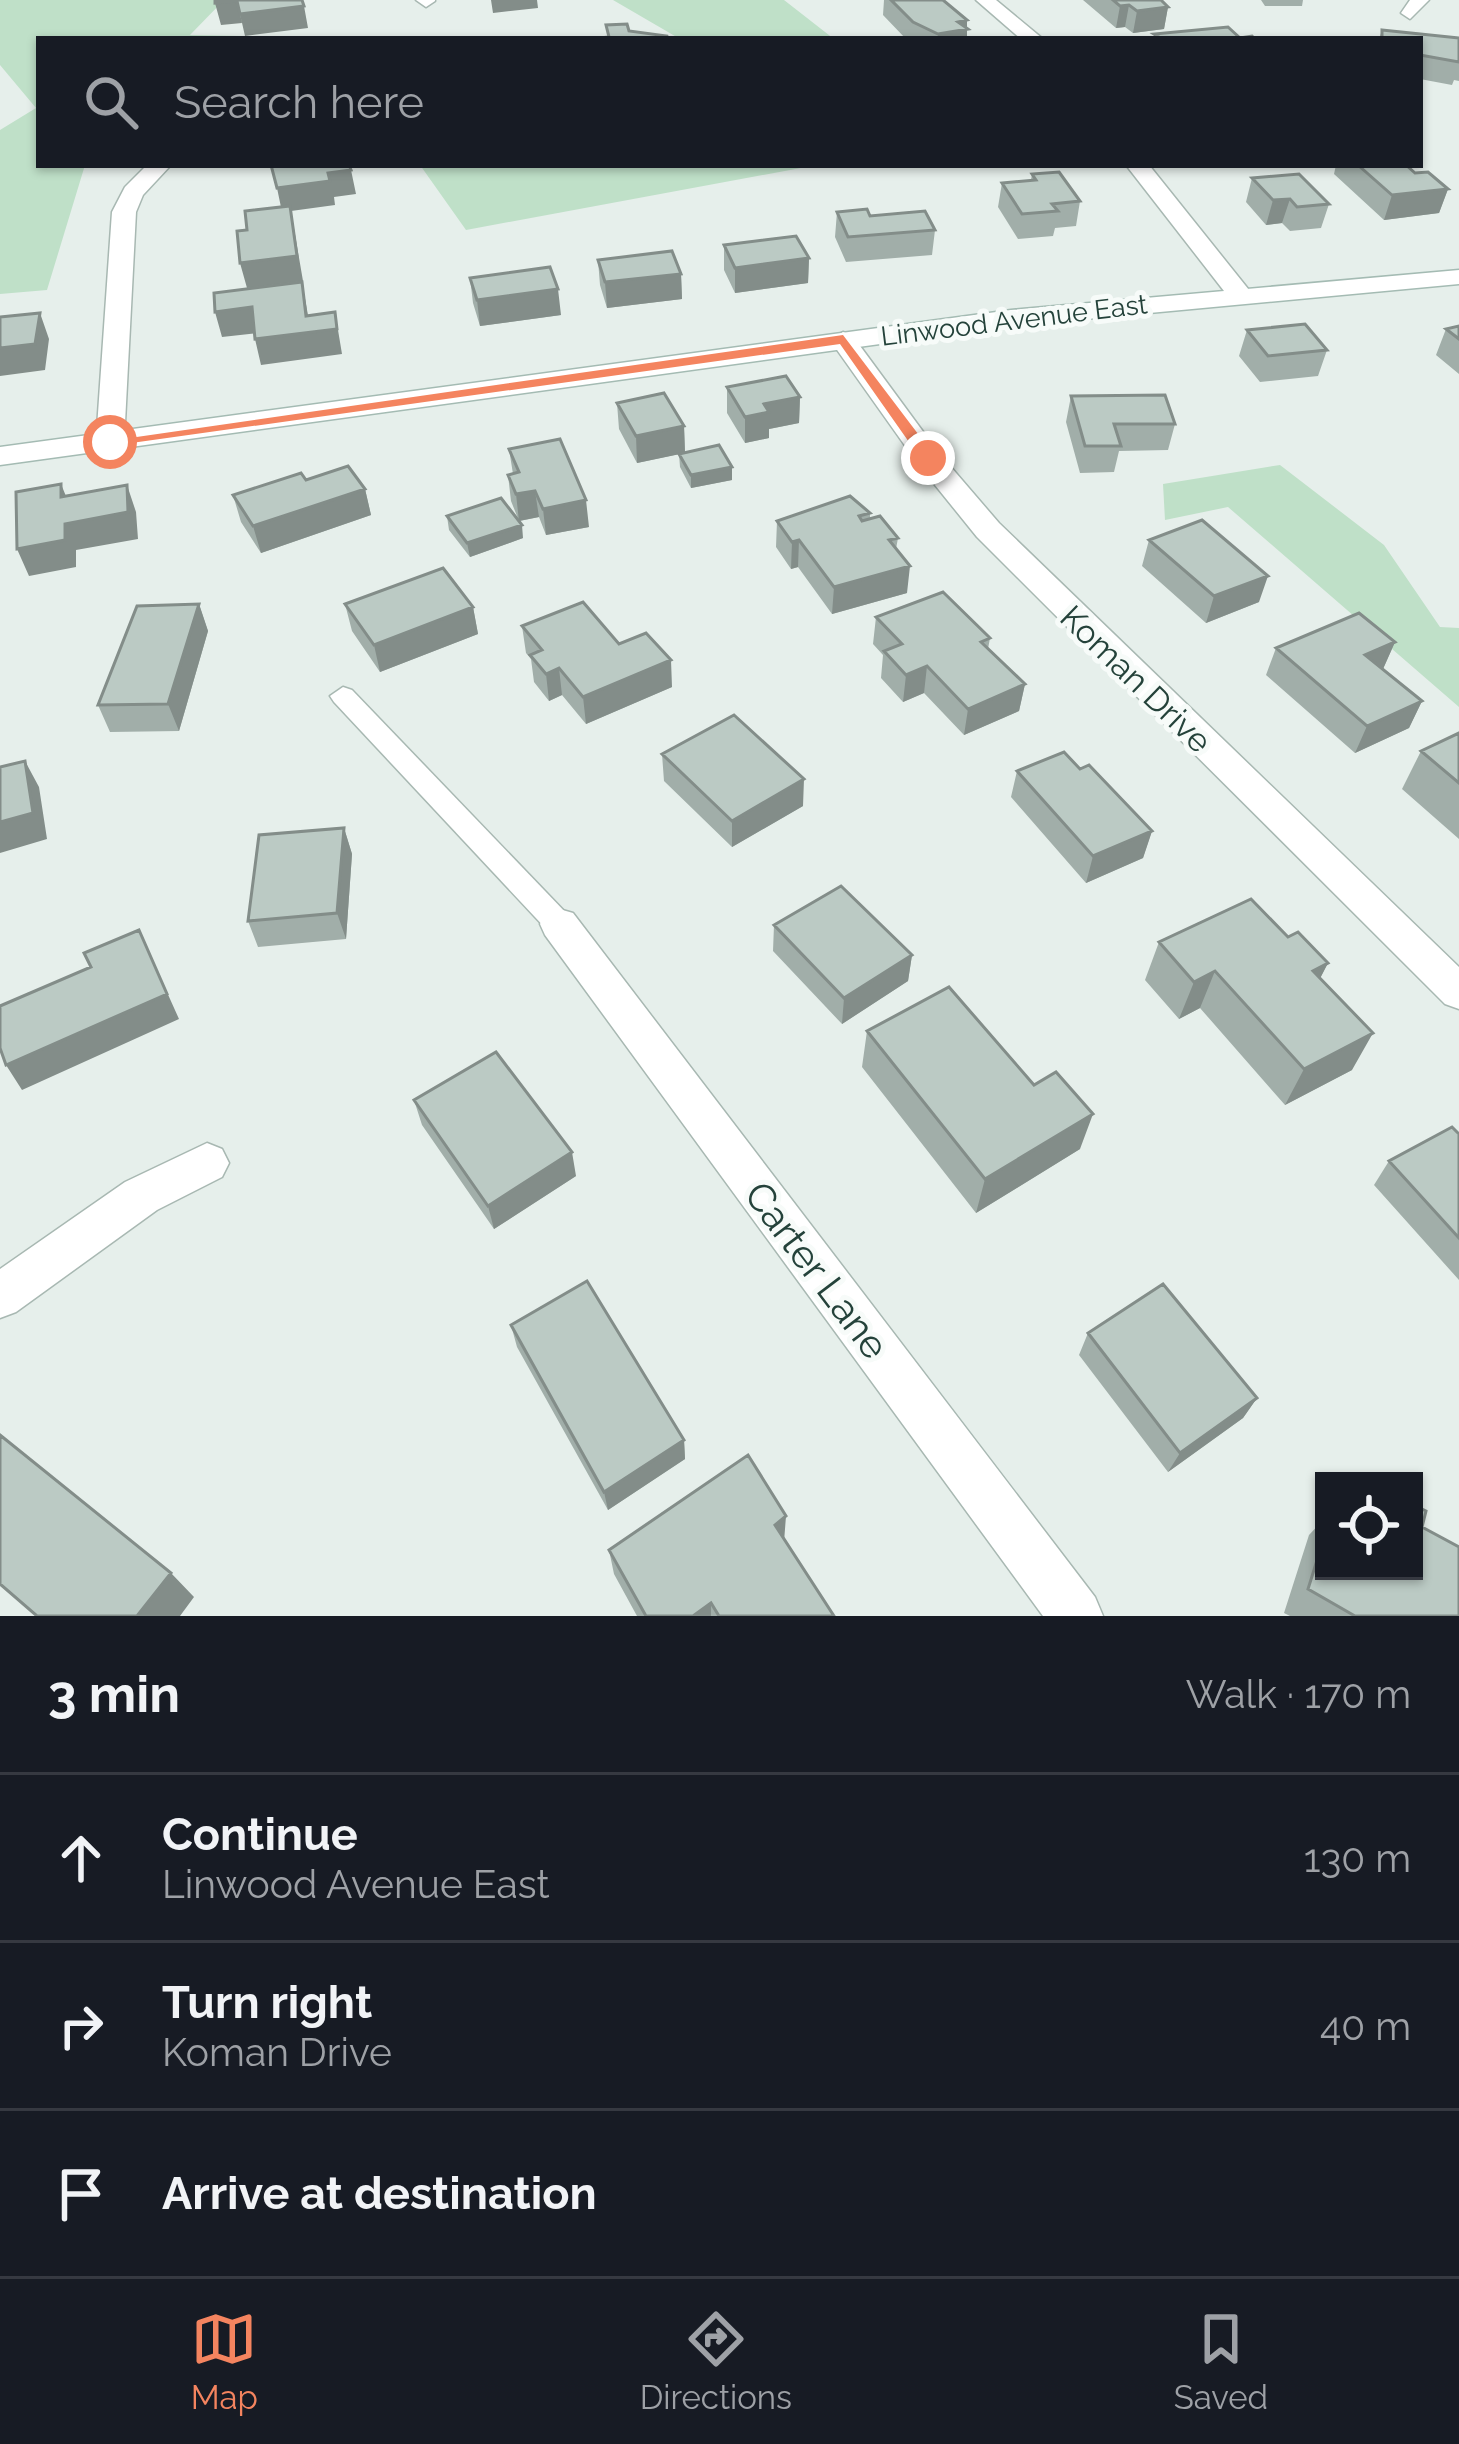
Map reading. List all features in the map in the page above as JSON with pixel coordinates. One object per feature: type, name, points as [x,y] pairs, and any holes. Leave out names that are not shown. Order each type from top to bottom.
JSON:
[{"type":"street","points":[[985,0],[1029,36]]},
{"type":"street","points":[[110,442],[124,212],[133,192],[157,168]]},
{"type":"street","points":[[1139,168],[1240,295]]},
{"type":"street","name":"Linwood Avenue East","points":[[0,457],[843,340],[1240,295],[1459,277]]},
{"type":"street","name":"Koman Drive","points":[[843,340],[928,458],[988,530],[1459,992]]},
{"type":"street","name":"Carter Lane","points":[[559,924],[1076,1616]]},
{"type":"street","points":[[0,1296],[141,1196],[207,1163]]},
{"type":"lane","points":[[343,696],[559,924]]},
{"type":"green space","points":[[0,0],[224,0],[190,35],[239,36],[36,36],[36,108],[0,65]]},
{"type":"green space","points":[[613,0],[784,0],[830,36],[675,36]]},
{"type":"green space","points":[[36,108],[36,168],[84,168],[47,290],[0,294],[0,130]]},
{"type":"green space","points":[[422,168],[801,168],[466,230]]},
{"type":"green space","points":[[1280,465],[1384,545],[1440,627],[1459,628],[1459,707],[1228,507],[1165,520],[1163,484]]},
{"type":"building","points":[[215,0],[302,0],[304,6],[240,14],[237,1]]},
{"type":"building","points":[[891,0],[943,0],[967,20],[958,22],[968,29],[938,34],[913,22]]},
{"type":"building","points":[[1113,0],[1161,0],[1168,7],[1137,11]]},
{"type":"building","points":[[627,24],[629,31],[667,36],[609,36],[606,25]]},
{"type":"building","points":[[1228,27],[1238,36],[1157,36],[1154,34]]},
{"type":"building","points":[[1382,30],[1459,38],[1459,62],[1423,56],[1423,36],[1382,36]]},
{"type":"building","points":[[272,168],[351,170],[328,173],[330,181],[277,188]]},
{"type":"building","points":[[1361,168],[1428,172],[1448,189],[1392,195]]},
{"type":"building","points":[[1059,172],[1080,201],[1052,204],[1058,211],[1022,214],[1002,183],[1036,180],[1032,174]]},
{"type":"building","points":[[1299,174],[1329,204],[1297,207],[1290,199],[1273,200],[1252,178]]},
{"type":"building","points":[[290,206],[297,256],[240,263],[237,231],[247,230],[245,211]]},
{"type":"building","points":[[867,209],[870,216],[925,211],[935,230],[848,237],[837,212]]},
{"type":"building","points":[[796,236],[809,258],[735,268],[724,245]]},
{"type":"building","points":[[672,251],[681,274],[605,282],[598,260]]},
{"type":"building","points":[[550,267],[558,289],[477,300],[470,278]]},
{"type":"building","points":[[302,282],[306,316],[335,312],[337,329],[255,339],[252,307],[215,312],[214,293]]},
{"type":"building","points":[[40,313],[35,344],[0,348],[0,317]]},
{"type":"building","points":[[1305,324],[1327,350],[1268,356],[1247,330]]},
{"type":"building","points":[[786,376],[800,397],[764,404],[769,412],[745,417],[727,387]]},
{"type":"building","points":[[664,393],[684,426],[636,436],[617,403]]},
{"type":"building","points":[[1165,395],[1175,424],[1114,424],[1121,446],[1085,446],[1071,396]]},
{"type":"building","points":[[560,439],[586,500],[543,509],[535,491],[516,494],[508,475],[519,472],[509,449]]},
{"type":"building","points":[[719,445],[732,467],[691,475],[679,454]]},
{"type":"building","points":[[348,466],[365,489],[253,526],[233,495],[301,473],[306,480]]},
{"type":"building","points":[[61,484],[61,497],[127,485],[128,512],[65,524],[65,540],[17,549],[16,492]]},
{"type":"building","points":[[850,496],[870,513],[859,516],[862,521],[880,516],[898,538],[889,540],[910,566],[834,587],[799,540],[792,542],[777,521]]},
{"type":"building","points":[[501,498],[522,525],[467,543],[447,516]]},
{"type":"building","points":[[1202,520],[1268,576],[1214,596],[1149,540]]},
{"type":"building","points":[[443,568],[473,607],[374,645],[345,604]]},
{"type":"building","points":[[943,592],[990,638],[981,642],[1025,684],[968,709],[927,666],[906,675],[884,651],[902,644],[876,617]]},
{"type":"building","points":[[583,602],[619,644],[646,633],[671,660],[583,697],[559,668],[546,674],[530,655],[542,650],[522,626]]},
{"type":"building","points":[[199,604],[168,704],[98,705],[137,606]]},
{"type":"building","points":[[1359,613],[1395,642],[1365,655],[1422,701],[1367,726],[1276,648]]},
{"type":"building","points":[[734,715],[804,779],[732,821],[662,754]]},
{"type":"building","points":[[1459,733],[1459,783],[1421,751]]},
{"type":"building","points":[[1064,752],[1080,769],[1089,765],[1152,831],[1093,856],[1017,771]]},
{"type":"building","points":[[25,761],[33,813],[0,822],[0,767]]},
{"type":"building","points":[[344,828],[337,913],[248,921],[259,835]]},
{"type":"building","points":[[841,886],[912,955],[844,998],[774,925]]},
{"type":"building","points":[[1251,899],[1288,937],[1298,932],[1328,963],[1313,971],[1373,1033],[1304,1069],[1215,971],[1194,982],[1159,942]]},
{"type":"building","points":[[139,930],[167,994],[6,1065],[0,1048],[0,1006],[91,967],[84,953]]},
{"type":"building","points":[[949,987],[1034,1085],[1056,1072],[1093,1114],[985,1179],[867,1031]]},
{"type":"building","points":[[496,1052],[572,1152],[488,1206],[414,1100]]},
{"type":"building","points":[[1452,1127],[1459,1134],[1459,1238],[1389,1161]]},
{"type":"building","points":[[587,1281],[684,1440],[604,1492],[511,1325]]},
{"type":"building","points":[[1163,1284],[1257,1398],[1180,1453],[1088,1333]]},
{"type":"building","points":[[0,1435],[171,1573],[137,1616],[37,1616],[0,1584]]},
{"type":"building","points":[[748,1455],[786,1516],[775,1525],[834,1616],[719,1616],[711,1603],[693,1616],[646,1616],[609,1550]]},
{"type":"building","points":[[1423,1528],[1459,1547],[1459,1616],[1355,1616],[1308,1589],[1315,1567],[1315,1580],[1423,1580]]},
{"type":"route","points":[[110,442],[843,340],[928,458]]}]
